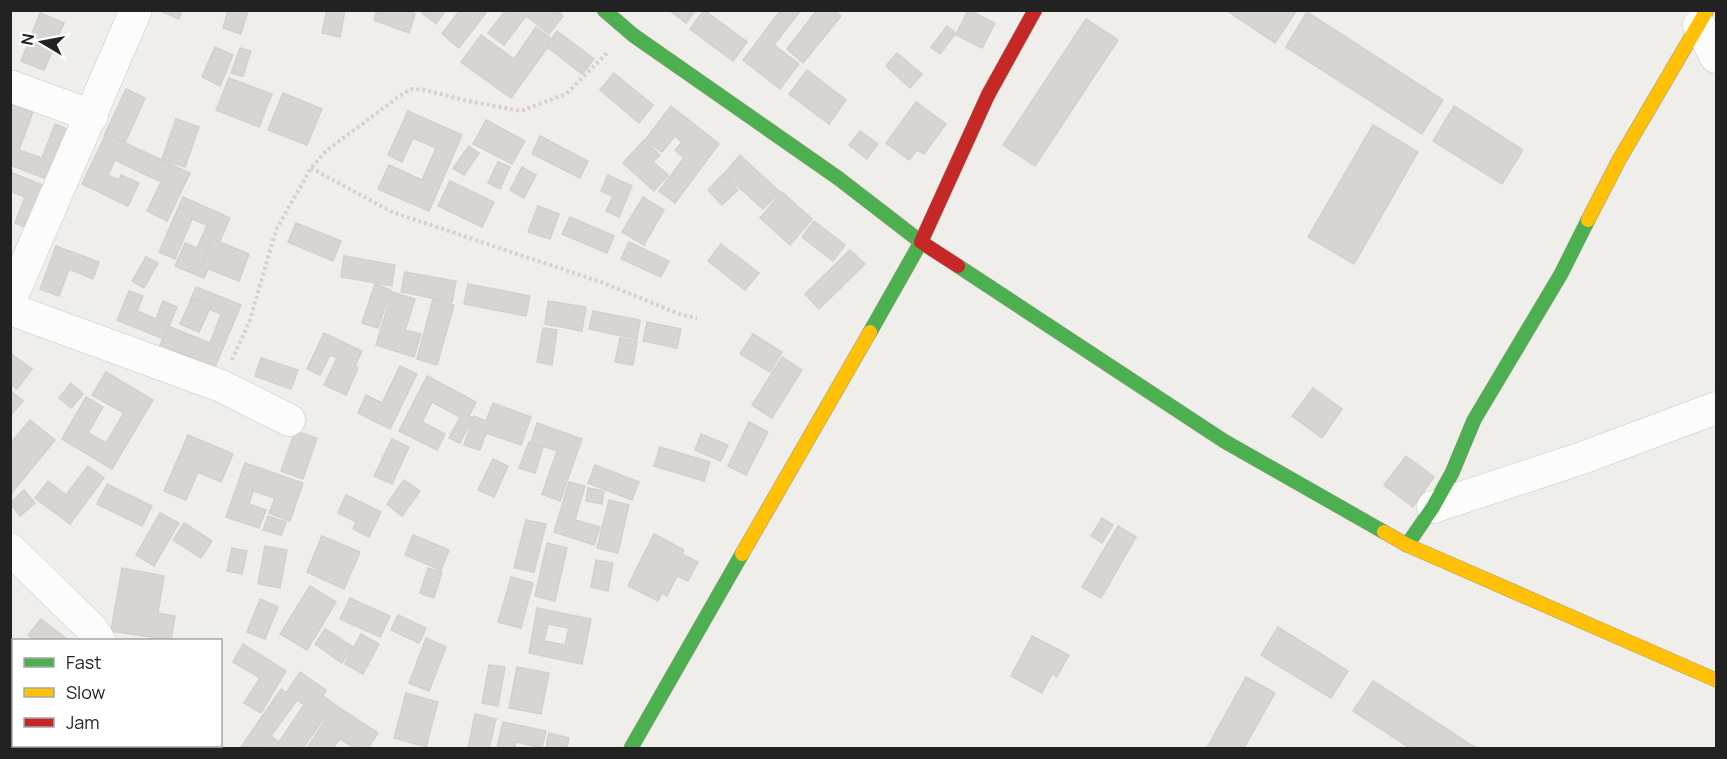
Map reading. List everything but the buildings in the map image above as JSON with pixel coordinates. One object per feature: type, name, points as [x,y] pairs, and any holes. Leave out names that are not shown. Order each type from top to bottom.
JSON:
[{"type":"street","points":[[10,301],[136,10]]},
{"type":"street","points":[[604,10],[633,35],[838,178],[921,242],[1224,441],[1407,545],[1716,680]]},
{"type":"street","points":[[631,748],[921,242],[963,144],[1011,49],[1035,10]]},
{"type":"street","points":[[1407,545],[1433,507],[1452,473],[1474,420],[1561,274],[1619,160],[1703,18]]},
{"type":"street","points":[[1703,18],[1716,57]]},
{"type":"street","points":[[10,86],[92,116]]},
{"type":"street","points":[[10,309],[221,386],[289,420]]},
{"type":"street","points":[[1433,507],[1582,458],[1716,408]]},
{"type":"street","points":[[10,549],[92,629],[98,639]]},
{"type":"path","points":[[221,386],[250,320],[276,230],[311,168],[335,144],[411,89],[521,111],[566,94],[601,57],[633,35]]},
{"type":"path","points":[[311,168],[392,212],[591,278],[682,315],[697,318]]},
{"type":"traffic: fast","points":[[604,10],[633,35],[838,178],[921,242],[870,332]]},
{"type":"traffic: fast","points":[[1407,545],[1433,507],[1452,473],[1474,420],[1561,274],[1588,220]]},
{"type":"traffic: fast","points":[[958,266],[1224,441],[1384,532]]},
{"type":"traffic: fast","points":[[631,748],[742,554]]},
{"type":"traffic: slow","points":[[1588,220],[1619,160],[1707,10]]},
{"type":"traffic: slow","points":[[742,554],[870,332]]},
{"type":"traffic: slow","points":[[1384,532],[1407,545],[1716,680]]},
{"type":"traffic: jam","points":[[958,266],[921,242],[988,95],[1035,10]]}]
